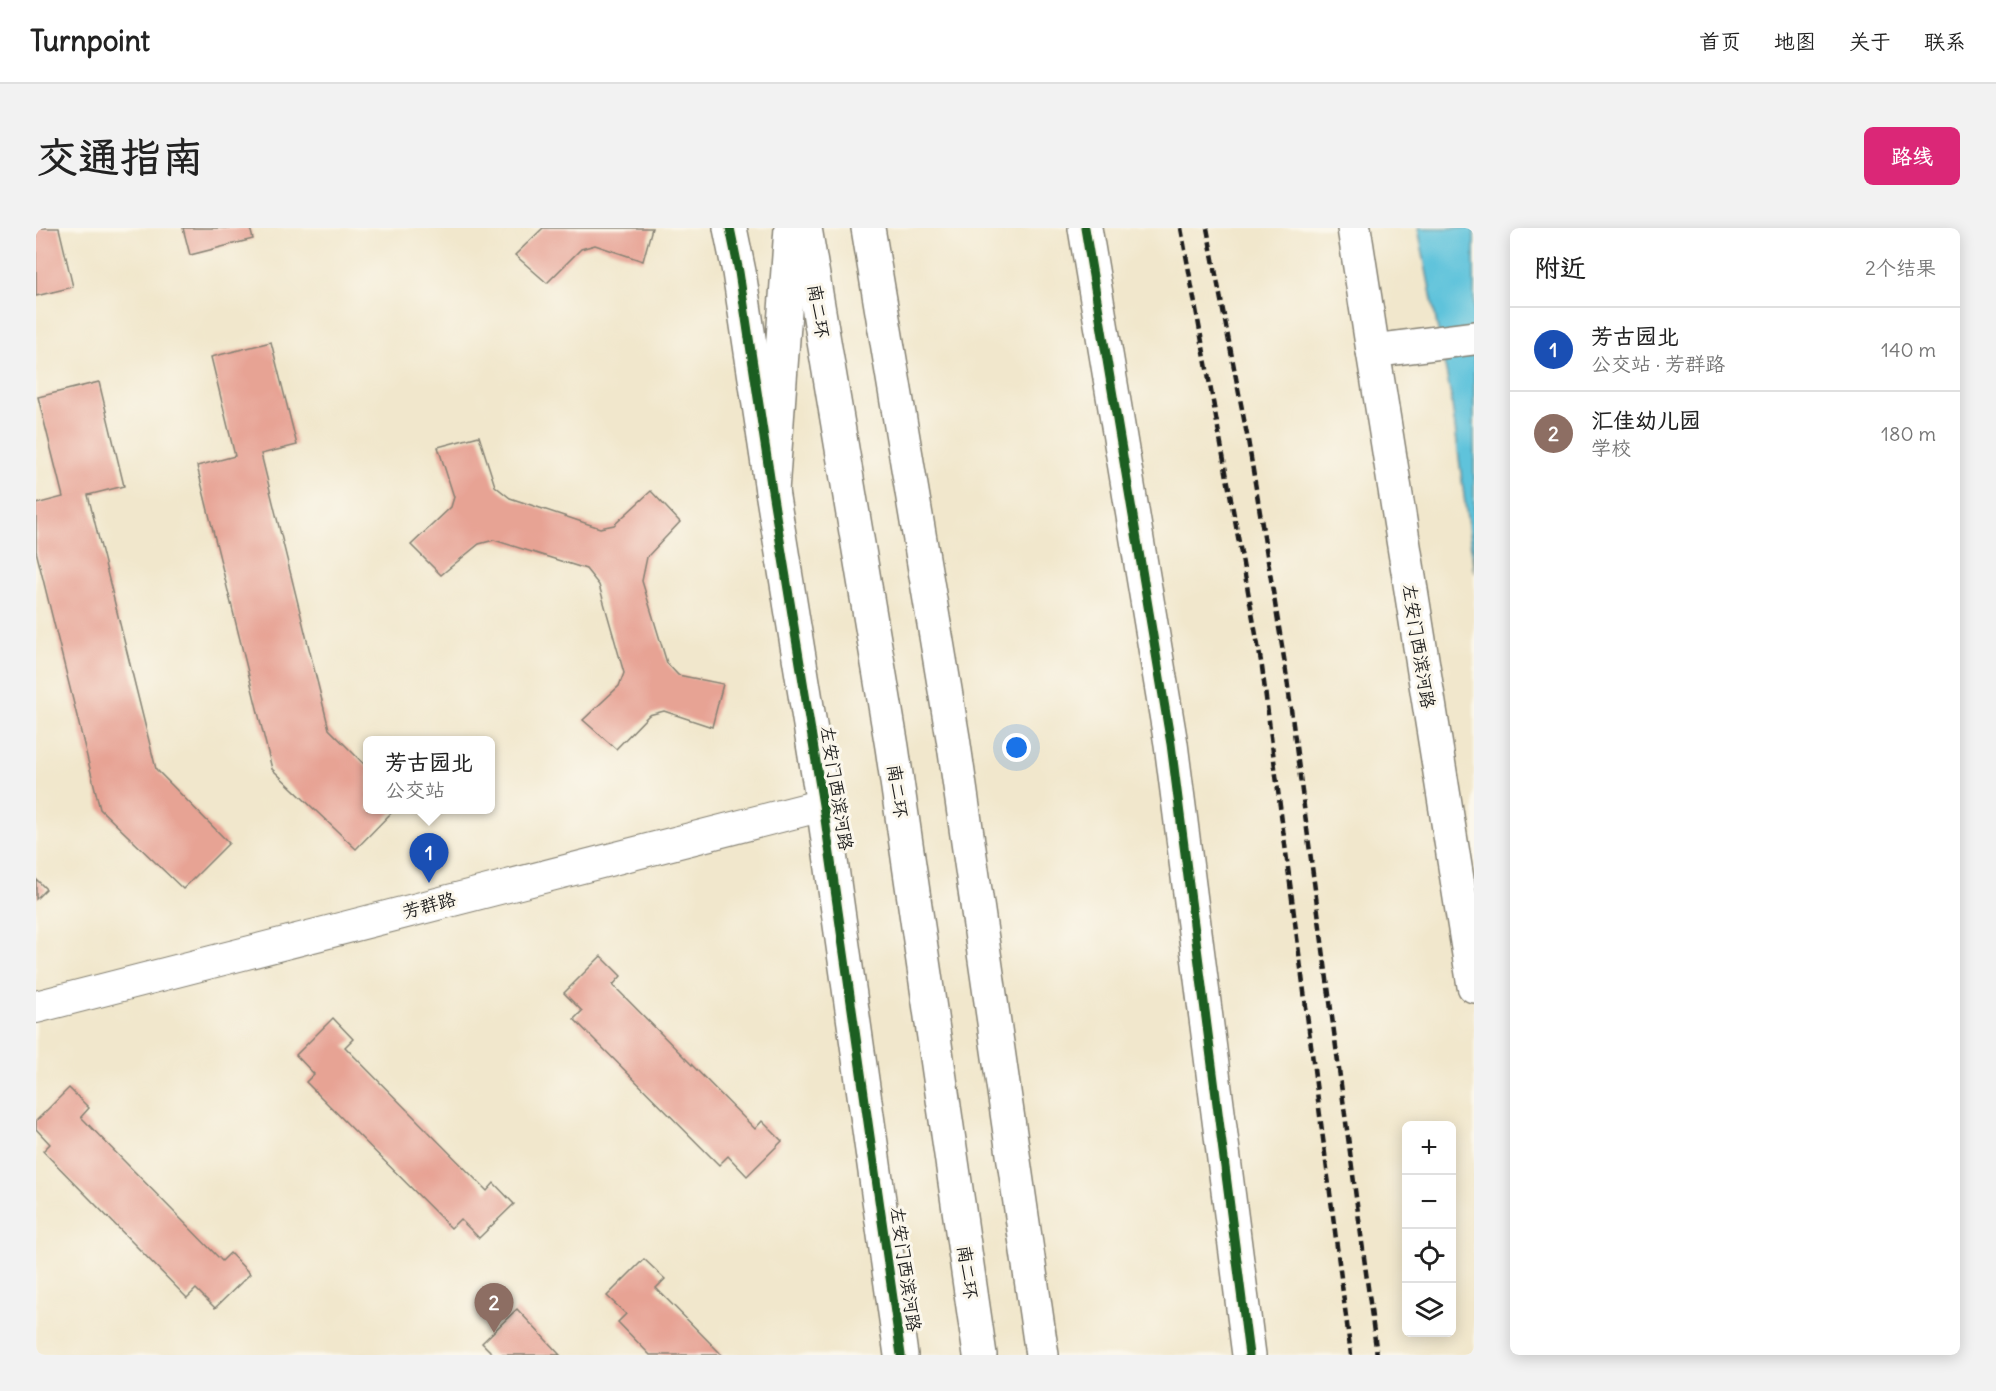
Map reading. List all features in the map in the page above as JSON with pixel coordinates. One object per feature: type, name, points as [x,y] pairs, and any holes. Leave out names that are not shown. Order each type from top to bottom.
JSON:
[{"type":"main road","name":"左安门西滨河路","points":[[730,228],[739,272],[823,805],[901,1355]]},
{"type":"main road","points":[[772,491],[791,228]]},
{"type":"main road","name":"南二环","points":[[805,228],[892,747],[980,1355]]},
{"type":"main road","points":[[868,228],[953,738],[1042,1355]]},
{"type":"main road","points":[[1085,228],[1171,744],[1249,1355]]},
{"type":"main road","name":"左安门西滨河路","points":[[1354,228],[1385,439],[1474,986]]},
{"type":"main road","points":[[1373,351],[1474,338]]},
{"type":"street","name":"芳群路","points":[[36,1007],[823,805]]},
{"type":"water","points":[[1418,228],[1474,228],[1474,572],[1451,397]]},
{"type":"building","points":[[36,228],[59,228],[73,287],[36,296]]},
{"type":"building","points":[[183,228],[250,228],[253,239],[190,255]]},
{"type":"building","points":[[543,228],[652,228],[643,261],[595,245],[581,249],[547,283],[515,255]]},
{"type":"building","points":[[271,342],[297,445],[261,454],[329,729],[363,763],[363,814],[390,814],[356,849],[272,769],[197,466],[235,456],[211,357]]},
{"type":"building","points":[[99,382],[124,486],[88,495],[156,769],[229,843],[183,889],[100,809],[36,551],[36,504],[63,497],[38,397]]},
{"type":"building","points":[[479,436],[495,486],[510,498],[600,528],[614,525],[651,491],[680,522],[647,557],[642,581],[667,663],[678,675],[723,684],[712,727],[664,711],[649,715],[616,749],[583,720],[619,686],[624,673],[599,585],[586,569],[494,540],[479,544],[441,575],[411,545],[451,507],[454,497],[438,447]]},
{"type":"building","points":[[36,879],[46,889],[36,899]]},
{"type":"building","points":[[601,956],[621,976],[613,985],[755,1129],[762,1121],[782,1141],[747,1176],[728,1156],[719,1165],[574,1019],[582,1011],[564,993]]},
{"type":"building","points":[[333,1018],[353,1039],[345,1047],[487,1191],[494,1183],[514,1204],[479,1238],[460,1219],[451,1228],[306,1082],[314,1074],[296,1055]]},
{"type":"building","points":[[69,1088],[89,1108],[81,1117],[222,1261],[230,1253],[250,1274],[215,1308],[196,1289],[187,1298],[43,1151],[50,1144],[36,1129],[36,1121]]},
{"type":"building","points":[[644,1259],[665,1279],[656,1288],[722,1355],[650,1355],[618,1322],[626,1314],[607,1296]]},
{"type":"building","points":[[517,1309],[560,1355],[494,1355],[482,1343]]},
{"type":"railway","points":[[1181,228],[1262,667],[1351,1355]]},
{"type":"railway","points":[[1207,228],[1248,440],[1285,664],[1377,1355]]},
{"type":"cycle path","points":[[730,228],[739,272],[823,805],[901,1355]]},
{"type":"cycle path","points":[[1085,228],[1171,744],[1249,1355]]},
{"type":"place","name":"芳古园北","points":[[429,883]]},
{"type":"place","name":"汇佳幼儿园","points":[[494,1333]]}]
